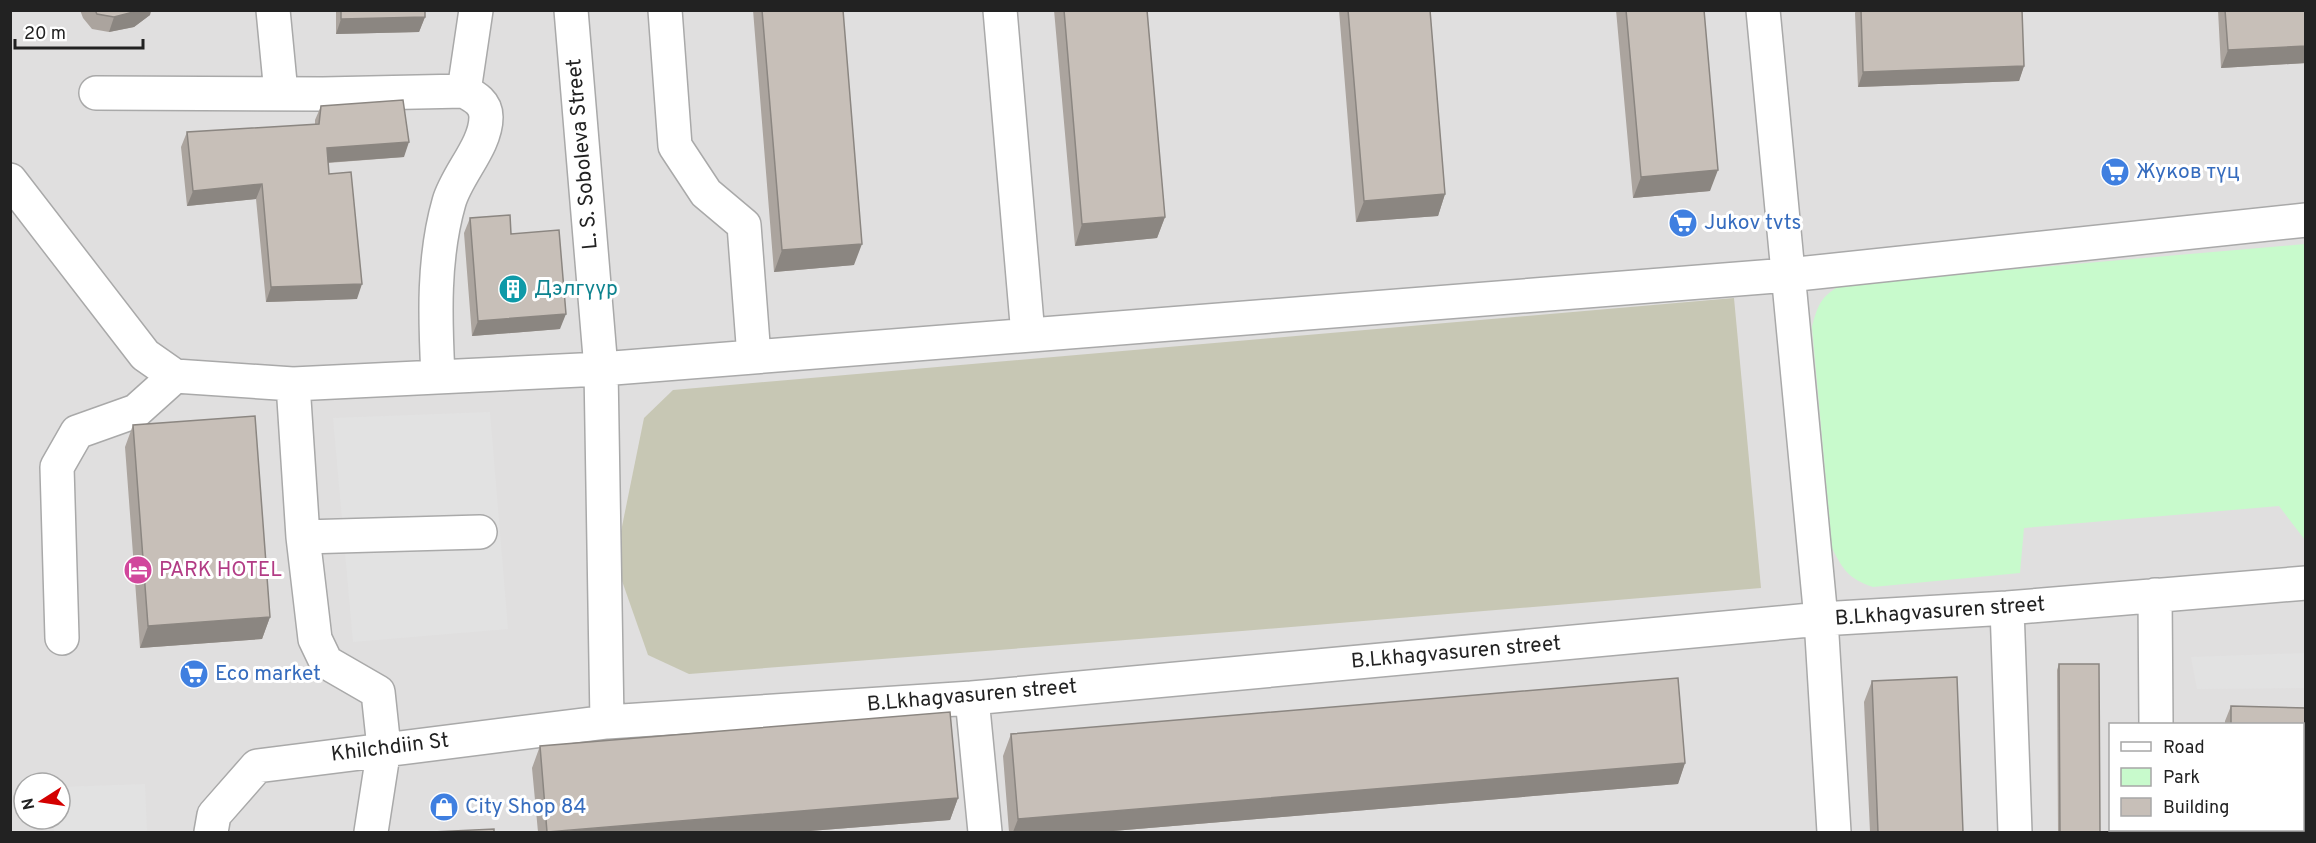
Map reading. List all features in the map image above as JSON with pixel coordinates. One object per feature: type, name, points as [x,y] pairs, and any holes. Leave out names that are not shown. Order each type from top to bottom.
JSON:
[{"type":"street","points":[[273,10],[281,93]]},
{"type":"street","points":[[464,91],[476,10]]},
{"type":"street","name":"L. S. Soboleva Street","points":[[571,10],[601,369],[606,722]]},
{"type":"street","points":[[665,10],[675,146],[706,193],[744,225],[754,357]]},
{"type":"street","points":[[1000,10],[1028,336]]},
{"type":"street","points":[[1763,10],[1821,619],[1834,832]]},
{"type":"street","points":[[96,93],[464,91],[478,99],[486,117],[483,132],[450,199],[437,259],[438,376]]},
{"type":"street","points":[[10,180],[145,355],[175,376],[294,384],[601,369],[1788,275],[2306,220]]},
{"type":"street","points":[[62,638],[57,467],[77,432],[136,411],[175,376]]},
{"type":"street","points":[[294,384],[303,537],[315,639],[326,662],[378,692],[384,748],[371,832]]},
{"type":"street","points":[[303,537],[480,532]]},
{"type":"street","name":"B.Lkhagvasuren street","points":[[606,722],[972,698],[1821,619],[2007,608],[2306,583]]},
{"type":"street","points":[[2155,595],[2156,723]]},
{"type":"street","points":[[2007,608],[2015,832]]},
{"type":"street","points":[[972,698],[985,832]]},
{"type":"street","name":"Khilchdiin St","points":[[211,832],[214,815],[257,765],[606,722]]},
{"type":"shaded area","points":[[10,11],[2305,11],[2305,832],[11,832]]},
{"type":"shaded area","points":[[1734,298],[1761,588],[689,674],[648,655],[615,561],[644,418],[673,390]]},
{"type":"shaded area","points":[[490,412],[508,629],[353,642],[333,418]]},
{"type":"shaded area","points":[[2305,653],[2305,688],[2197,689],[2191,657]]},
{"type":"shaded area","points":[[145,784],[147,832],[54,832],[72,831],[72,787]]},
{"type":"green space","points":[[2305,244],[2305,540],[2279,506],[2024,528],[2020,573],[1873,587],[1858,581],[1843,568],[1832,548],[1812,327],[1822,301],[1836,288],[1843,284]]},
{"type":"building","points":[[95,10],[141,10],[114,17],[97,14]]},
{"type":"building","points":[[341,10],[425,10],[425,17],[341,19]]},
{"type":"building","points":[[762,10],[843,10],[862,244],[782,250]]},
{"type":"building","points":[[1064,10],[1147,10],[1165,217],[1082,224]]},
{"type":"building","points":[[1348,10],[1430,10],[1445,194],[1364,201]]},
{"type":"building","points":[[1626,10],[1704,10],[1718,170],[1641,177]]},
{"type":"building","points":[[1861,10],[2022,10],[2024,66],[1863,72]]},
{"type":"building","points":[[2225,10],[2306,10],[2306,46],[2228,50]]},
{"type":"building","points":[[403,100],[409,142],[327,148],[329,174],[351,172],[362,284],[271,287],[262,184],[193,191],[187,132],[319,124],[321,106]]},
{"type":"building","name":"Дэлгүүр","points":[[510,215],[511,234],[559,230],[566,314],[478,321],[470,218]]},
{"type":"building","points":[[255,416],[270,617],[148,626],[133,425]]},
{"type":"building","points":[[2059,664],[2099,664],[2100,832],[2060,832]]},
{"type":"building","points":[[1957,677],[1963,832],[1878,832],[1872,681]]},
{"type":"building","points":[[1678,678],[1685,763],[1018,819],[1011,734]]},
{"type":"building","points":[[2231,706],[2306,708],[2306,832],[2230,832],[2304,831],[2304,723],[2231,723]]},
{"type":"building","points":[[950,712],[958,798],[547,832],[540,746]]},
{"type":"building","points":[[494,829],[494,832],[432,832]]},
{"type":"place","name":"Жуков түц","points":[[2115,172]]},
{"type":"place","name":"Jukov tvts","points":[[1683,223]]},
{"type":"place","name":"Дэлгүүр","points":[[513,289]]},
{"type":"place","name":"PARK HOTEL","points":[[138,570]]},
{"type":"place","name":"Eco market","points":[[194,674]]},
{"type":"place","name":"City Shop 84","points":[[444,807]]}]
